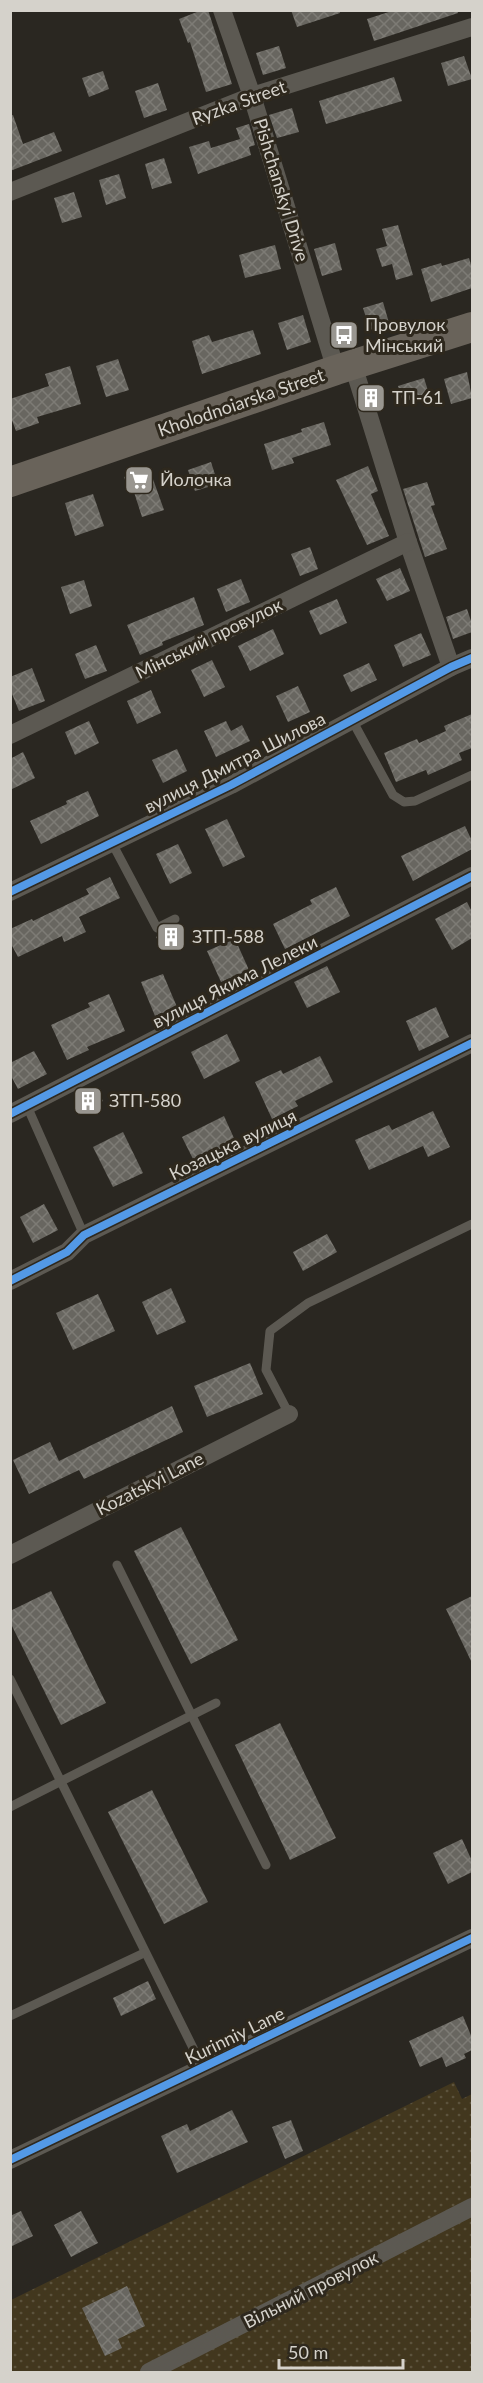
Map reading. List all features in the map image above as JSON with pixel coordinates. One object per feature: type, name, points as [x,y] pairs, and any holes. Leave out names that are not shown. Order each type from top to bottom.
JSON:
[{"type":"main road","name":"Kholodnoiarska Street","points":[[10,482],[472,327]]},
{"type":"street","name":"Pishchanskyi Drive","points":[[222,10],[451,667]]},
{"type":"street","name":"Ryzka Street","points":[[10,192],[252,96],[472,27]]},
{"type":"street","name":"Мінський провулок","points":[[10,735],[408,542]]},
{"type":"street","name":"вулиця Дмитра Шилова","points":[[10,892],[231,785],[451,667],[472,658]]},
{"type":"street","name":"вулиця Якима Лелеки","points":[[19,1110],[472,876]]},
{"type":"street","name":"Козацька вулиця","points":[[10,1281],[67,1252],[84,1235],[472,1043]]},
{"type":"street","name":"Kozatskyi Lane","points":[[10,1555],[289,1414]]},
{"type":"street","name":"Kurinniy Lane","points":[[10,2160],[472,1938]]},
{"type":"street","name":"Вільний провулок","points":[[149,2373],[472,2207]]},
{"type":"lane","points":[[352,720],[393,795],[405,802],[414,801],[472,775]]},
{"type":"lane","points":[[112,843],[157,928],[176,919]]},
{"type":"lane","points":[[19,1110],[84,1235]]},
{"type":"lane","points":[[289,1414],[266,1370],[270,1331],[308,1303],[472,1224]]},
{"type":"lane","points":[[117,1565],[266,1865]]},
{"type":"lane","points":[[10,1680],[203,2068]]},
{"type":"lane","points":[[10,1808],[216,1703]]},
{"type":"lane","points":[[10,2016],[144,1953]]},
{"type":"shaded area","points":[[454,2082],[462,2099],[472,2094],[472,2372],[11,2372],[11,2300]]},
{"type":"building","points":[[208,10],[232,84],[206,92],[190,42],[188,43],[179,19]]},
{"type":"building","points":[[291,10],[339,10],[340,13],[297,27]]},
{"type":"building","points":[[395,10],[457,10],[458,13],[374,41],[367,19]]},
{"type":"building","points":[[279,46],[286,68],[263,75],[256,53]]},
{"type":"building","points":[[464,56],[472,79],[448,86],[441,63]]},
{"type":"building","points":[[103,71],[109,89],[89,97],[82,78]]},
{"type":"building","points":[[394,77],[402,101],[326,124],[319,101]]},
{"type":"building","points":[[158,83],[167,110],[144,118],[135,91]]},
{"type":"building","points":[[292,108],[299,132],[277,138],[269,115]]},
{"type":"building","points":[[13,115],[23,144],[54,132],[62,151],[10,171],[10,116]]},
{"type":"building","points":[[249,124],[255,145],[249,147],[251,155],[198,174],[189,147],[209,141],[211,148],[240,139],[236,128]]},
{"type":"building","points":[[164,158],[172,183],[152,189],[145,164]]},
{"type":"building","points":[[119,174],[126,198],[106,205],[99,180]]},
{"type":"building","points":[[74,192],[82,217],[62,223],[54,198]]},
{"type":"building","points":[[398,225],[413,275],[396,280],[392,264],[382,267],[376,249],[387,246],[382,229]]},
{"type":"building","points":[[335,243],[342,270],[322,276],[314,249]]},
{"type":"building","points":[[275,245],[281,269],[245,278],[239,255]]},
{"type":"building","points":[[469,258],[472,268],[472,288],[431,302],[421,269]]},
{"type":"building","points":[[383,302],[389,323],[370,330],[363,308]]},
{"type":"building","points":[[303,315],[311,342],[287,350],[278,323]]},
{"type":"building","points":[[253,330],[261,354],[202,374],[192,341],[209,335],[212,342]]},
{"type":"building","points":[[118,359],[129,390],[106,397],[96,366]]},
{"type":"building","points":[[70,366],[81,404],[37,417],[39,423],[16,431],[10,415],[10,399],[49,386],[45,374]]},
{"type":"building","points":[[467,372],[472,398],[451,404],[444,379]]},
{"type":"building","points":[[424,378],[429,394],[403,402],[398,386]]},
{"type":"building","points":[[324,422],[331,445],[292,458],[294,463],[272,470],[264,444],[302,432],[301,429]]},
{"type":"building","points":[[211,462],[218,484],[195,491],[188,470]]},
{"type":"building","points":[[368,466],[378,491],[371,494],[389,536],[367,545],[336,480]]},
{"type":"building","points":[[149,468],[164,510],[142,517],[133,489],[129,491],[124,477]]},
{"type":"building","points":[[427,482],[435,505],[431,506],[447,549],[425,557],[403,489]]},
{"type":"building","points":[[93,494],[104,526],[75,536],[65,503]]},
{"type":"building","points":[[310,547],[318,569],[300,576],[291,554]]},
{"type":"building","points":[[400,568],[410,591],[387,601],[376,579]]},
{"type":"building","points":[[241,579],[250,602],[226,612],[217,589]]},
{"type":"building","points":[[84,580],[92,606],[70,614],[61,587]]},
{"type":"building","points":[[194,597],[204,625],[162,642],[163,645],[140,655],[127,625]]},
{"type":"building","points":[[337,599],[347,623],[320,635],[309,611]]},
{"type":"building","points":[[467,609],[472,632],[453,639],[446,617]]},
{"type":"building","points":[[273,629],[284,654],[250,671],[238,646]]},
{"type":"building","points":[[421,633],[431,655],[403,667],[394,645]]},
{"type":"building","points":[[96,645],[107,671],[85,679],[75,654]]},
{"type":"building","points":[[212,660],[225,687],[204,697],[191,670]]},
{"type":"building","points":[[369,663],[377,680],[351,692],[343,675]]},
{"type":"building","points":[[32,668],[45,701],[19,711],[10,689],[10,677]]},
{"type":"building","points":[[298,686],[310,712],[288,722],[276,696]]},
{"type":"building","points":[[151,690],[161,713],[137,724],[127,701]]},
{"type":"building","points":[[472,714],[472,748],[459,753],[462,760],[428,775],[426,770],[396,782],[384,753],[417,739],[419,743],[446,731],[444,726]]},
{"type":"building","points":[[89,721],[99,743],[75,755],[65,732]]},
{"type":"building","points":[[226,721],[231,731],[242,725],[250,741],[216,757],[204,731]]},
{"type":"building","points":[[177,749],[187,771],[163,783],[152,760]]},
{"type":"building","points":[[23,752],[35,778],[10,790],[10,759]]},
{"type":"building","points":[[88,791],[99,816],[41,844],[30,821],[67,804],[66,801]]},
{"type":"building","points":[[227,819],[245,857],[223,867],[205,829]]},
{"type":"building","points":[[465,826],[472,841],[472,849],[413,881],[401,856]]},
{"type":"building","points":[[178,844],[192,873],[170,884],[156,854]]},
{"type":"building","points":[[110,877],[120,898],[79,917],[86,932],[64,942],[62,936],[18,957],[10,942],[10,929],[32,919],[33,921],[89,894],[86,889]]},
{"type":"building","points":[[336,887],[350,916],[285,949],[273,924],[312,904],[310,900]]},
{"type":"building","points":[[467,902],[472,912],[472,938],[452,950],[435,919]]},
{"type":"building","name":"ЗТП-588","points":[[178,925],[185,938],[163,949],[156,937]]},
{"type":"building","points":[[235,939],[249,970],[221,982],[207,951]]},
{"type":"building","points":[[327,966],[340,992],[307,1008],[294,982]]},
{"type":"building","points":[[163,974],[177,1007],[155,1016],[141,982]]},
{"type":"building","points":[[109,994],[125,1031],[87,1047],[89,1050],[67,1060],[51,1025],[90,1007],[88,1003]]},
{"type":"building","points":[[436,1007],[449,1037],[419,1051],[406,1021]]},
{"type":"building","points":[[227,1034],[240,1061],[204,1079],[191,1052]]},
{"type":"building","points":[[34,1051],[47,1074],[18,1089],[10,1074],[10,1063]]},
{"type":"building","points":[[320,1056],[333,1082],[295,1101],[298,1106],[272,1119],[255,1082],[281,1070],[283,1074]]},
{"type":"building","points":[[96,1089],[103,1101],[89,1108],[83,1095]]},
{"type":"building","points":[[433,1111],[450,1147],[428,1157],[423,1146],[369,1170],[355,1140],[389,1125],[392,1130]]},
{"type":"building","points":[[224,1116],[237,1145],[196,1165],[182,1137]]},
{"type":"building","points":[[123,1132],[143,1173],[113,1187],[93,1147]]},
{"type":"building","points":[[44,1204],[58,1230],[33,1243],[20,1217]]},
{"type":"building","points":[[327,1234],[337,1252],[303,1271],[293,1252]]},
{"type":"building","points":[[171,1288],[186,1322],[157,1335],[142,1302]]},
{"type":"building","points":[[98,1294],[115,1331],[73,1350],[56,1313]]},
{"type":"building","points":[[250,1363],[263,1394],[207,1417],[194,1386]]},
{"type":"building","points":[[172,1406],[183,1432],[84,1479],[79,1470],[29,1494],[13,1460],[50,1442],[59,1461]]},
{"type":"building","points":[[181,1527],[238,1640],[191,1664],[134,1551]]},
{"type":"building","points":[[51,1591],[106,1703],[61,1725],[10,1622],[10,1611]]},
{"type":"building","points":[[472,1596],[472,1663],[446,1609]]},
{"type":"building","points":[[280,1723],[336,1838],[290,1860],[235,1745]]},
{"type":"building","points":[[152,1790],[208,1902],[164,1924],[108,1812]]},
{"type":"building","points":[[462,1839],[472,1861],[472,1872],[448,1884],[433,1853]]},
{"type":"building","points":[[148,1981],[156,1999],[121,2016],[113,1998]]},
{"type":"building","points":[[463,2016],[472,2038],[472,2050],[464,2054],[466,2058],[446,2067],[442,2057],[420,2067],[409,2041]]},
{"type":"building","points":[[232,2110],[248,2142],[177,2173],[161,2136],[187,2124],[190,2131]]},
{"type":"building","points":[[291,2120],[303,2151],[285,2159],[272,2127]]},
{"type":"building","points":[[21,2211],[33,2236],[10,2247],[10,2216]]},
{"type":"building","points":[[81,2211],[98,2243],[71,2257],[54,2225]]},
{"type":"building","points":[[127,2286],[145,2326],[118,2339],[122,2348],[105,2356],[82,2308]]},
{"type":"cycle path","points":[[10,892],[231,785],[451,667],[472,658]]},
{"type":"cycle path","points":[[10,1114],[472,876]]},
{"type":"cycle path","points":[[10,1281],[67,1252],[84,1235],[472,1043]]},
{"type":"cycle path","points":[[10,2160],[472,1938]]},
{"type":"place","name":"Провулок Мінський","points":[[344,335]]},
{"type":"place","name":"ТП-61","points":[[371,398]]},
{"type":"place","name":"Йолочка","points":[[139,480]]},
{"type":"place","name":"ЗТП-588","points":[[171,937]]},
{"type":"place","name":"ЗТП-580","points":[[88,1101]]}]
